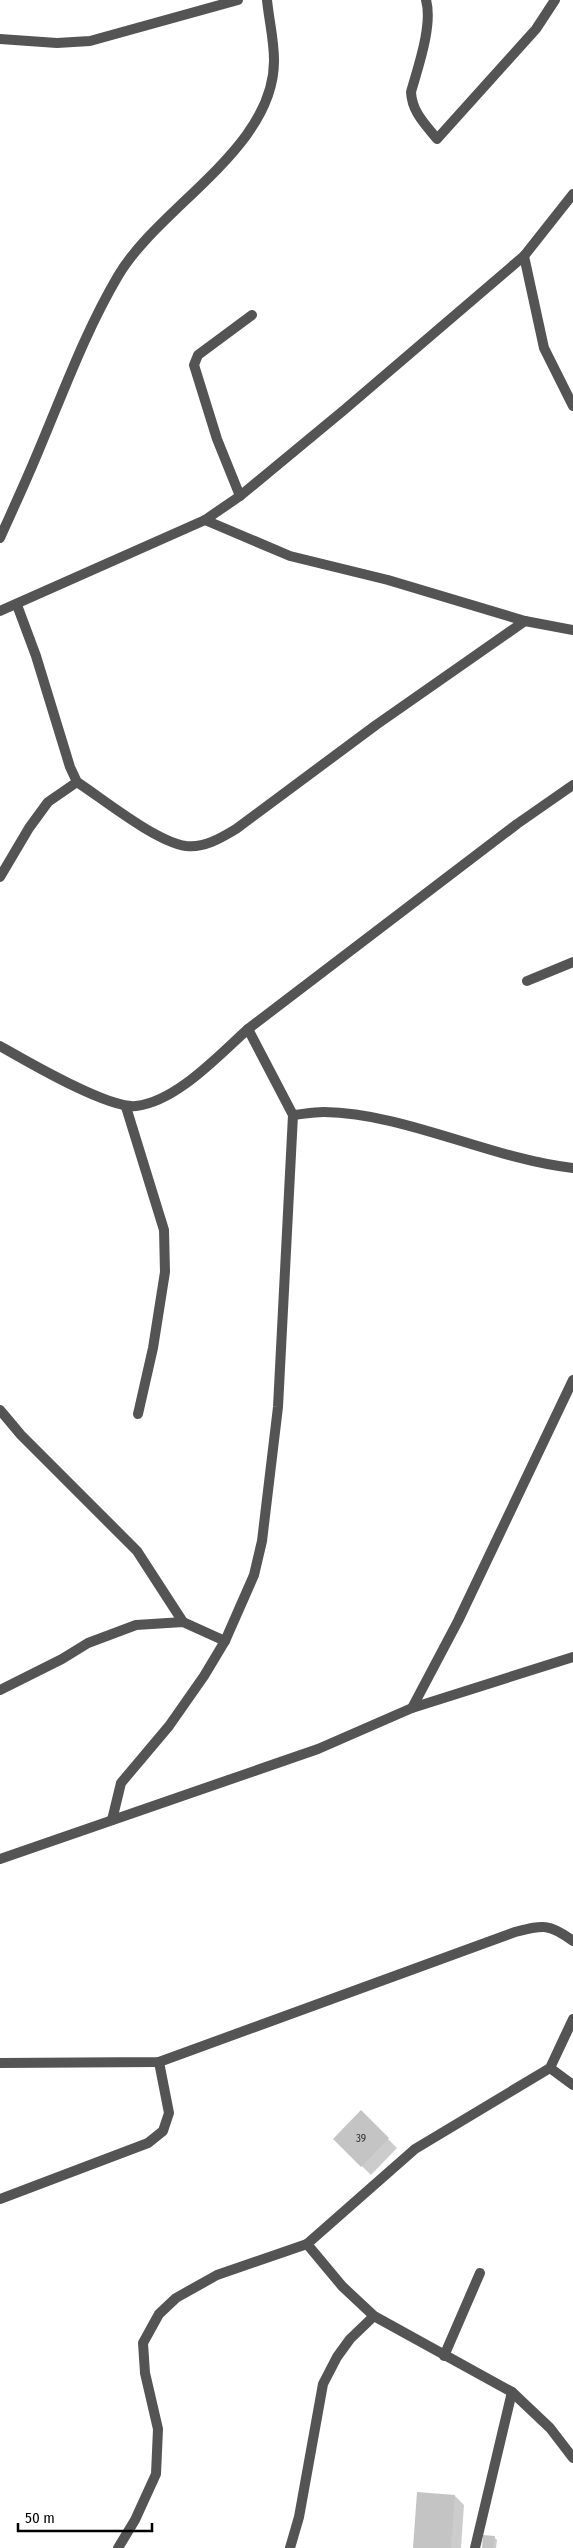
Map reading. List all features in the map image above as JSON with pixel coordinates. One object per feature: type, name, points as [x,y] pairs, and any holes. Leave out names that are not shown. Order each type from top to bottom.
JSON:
[{"type":"lane","points":[[1,42],[57,43],[90,41],[238,0]]},
{"type":"lane","points":[[0,538],[39,451],[60,397],[118,277],[137,250],[240,146],[267,99],[274,61],[267,0]]},
{"type":"lane","points":[[426,0],[428,7],[424,46],[411,92],[416,113],[437,139],[536,29],[555,0]]},
{"type":"lane","points":[[0,611],[205,520],[240,496],[524,256],[573,194]]},
{"type":"lane","points":[[524,256],[544,348],[573,406]]},
{"type":"lane","points":[[240,496],[217,439],[194,365],[198,355],[252,315]]},
{"type":"lane","points":[[205,520],[290,556],[436,593],[525,620],[573,630]]},
{"type":"lane","points":[[17,604],[36,656],[70,767],[77,782],[165,840],[186,846],[201,845],[217,840],[301,782],[376,725],[525,620]]},
{"type":"lane","points":[[0,877],[48,802],[77,782]]},
{"type":"lane","points":[[0,1046],[52,1075],[116,1105],[145,1105],[157,1100],[185,1084],[248,1028],[314,976],[516,824],[573,785]]},
{"type":"lane","points":[[526,981],[573,962]]},
{"type":"lane","points":[[112,1820],[121,1783],[169,1726],[204,1676],[225,1641],[254,1575],[268,1507],[278,1407],[293,1116],[248,1028]]},
{"type":"lane","points":[[126,1106],[164,1230],[165,1272],[138,1414]]},
{"type":"lane","points":[[293,1116],[323,1112],[360,1116],[476,1146],[573,1168]]},
{"type":"lane","points":[[412,1708],[458,1621],[573,1380]]},
{"type":"lane","points":[[0,1410],[21,1435],[137,1552],[184,1622]]},
{"type":"lane","points":[[0,1690],[62,1660],[105,1635],[136,1625],[184,1622],[225,1641]]},
{"type":"lane","points":[[0,1859],[318,1748],[412,1708],[573,1656]]},
{"type":"lane","points":[[0,2063],[158,2062],[515,1932],[536,1927],[556,1928],[573,1941]]},
{"type":"lane","points":[[118,2548],[135,2520],[156,2474],[158,2429],[145,2373],[143,2343],[159,2314],[176,2298],[217,2275],[307,2244],[415,2149],[550,2068],[573,2019]]},
{"type":"lane","points":[[0,2199],[148,2143],[163,2131],[169,2113],[158,2062]]},
{"type":"lane","points":[[550,2068],[573,2085]]},
{"type":"lane","points":[[307,2244],[342,2286],[374,2316],[512,2392],[550,2428],[573,2458]]},
{"type":"lane","points":[[444,2356],[480,2273]]},
{"type":"lane","points":[[290,2548],[299,2517],[323,2384],[337,2357],[350,2338],[374,2316]]},
{"type":"lane","points":[[475,2548],[512,2392]]},
{"type":"building","points":[[361,2110],[389,2138],[361,2167],[333,2139]]},
{"type":"building","points":[[417,2492],[455,2495],[451,2548],[413,2548]]},
{"type":"building","points":[[483,2535],[495,2536],[493,2548],[482,2548]]}]
